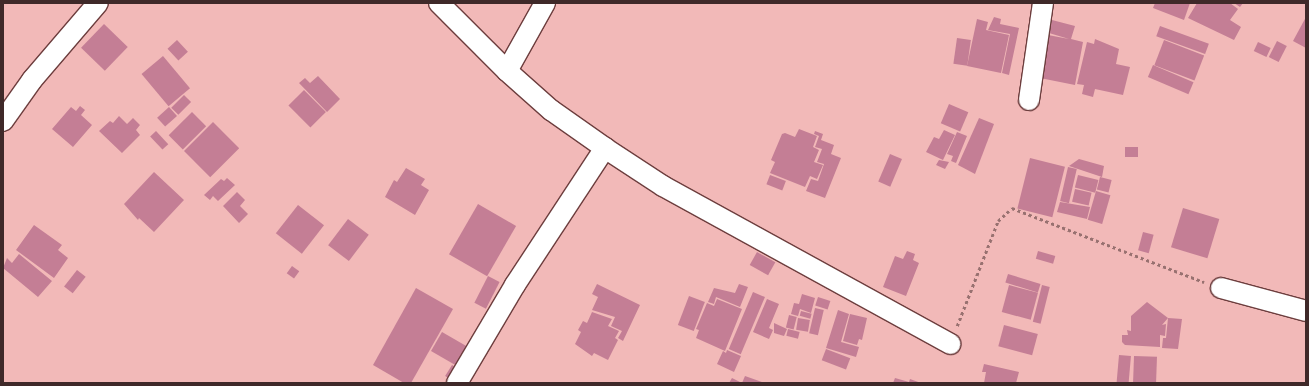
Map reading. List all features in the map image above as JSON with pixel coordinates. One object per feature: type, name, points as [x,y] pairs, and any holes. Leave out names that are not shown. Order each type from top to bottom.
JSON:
[{"type":"street","points":[[3,121],[32,80],[98,3]]},
{"type":"street","points":[[439,3],[507,71],[551,110],[606,148],[663,186],[950,344]]},
{"type":"street","points":[[507,71],[545,3]]},
{"type":"street","points":[[1029,100],[1043,3]]},
{"type":"street","points":[[457,383],[515,285],[606,148]]},
{"type":"street","points":[[1221,288],[1306,311]]},
{"type":"path","points":[[950,344],[998,221],[1012,208],[1221,288]]},
{"type":"building","points":[[1155,3],[1190,3],[1184,20],[1153,8]]},
{"type":"building","points":[[1197,3],[1230,3],[1238,9],[1230,20],[1241,27],[1234,40],[1188,18]]},
{"type":"building","points":[[1234,3],[1243,3],[1240,7]]},
{"type":"building","points":[[994,17],[1001,19],[1000,24],[1019,28],[1009,75],[1002,73],[1010,34],[988,30]]},
{"type":"building","points":[[1306,17],[1306,48],[1293,41]]},
{"type":"building","points":[[977,19],[988,22],[986,30],[1009,35],[1001,73],[967,66]]},
{"type":"building","points":[[1052,20],[1075,26],[1071,39],[1083,42],[1075,85],[1040,78],[1048,35],[1069,39],[1049,33]]},
{"type":"building","points":[[104,24],[128,47],[105,71],[81,48]]},
{"type":"building","points":[[1160,26],[1209,44],[1205,54],[1156,36]]},
{"type":"building","points":[[957,38],[971,40],[967,66],[953,64]]},
{"type":"building","points":[[1095,39],[1119,49],[1116,64],[1130,67],[1123,95],[1095,89],[1093,97],[1082,94],[1084,85],[1077,84],[1087,42],[1094,44]]},
{"type":"building","points":[[177,40],[188,52],[178,61],[167,49]]},
{"type":"building","points":[[1164,40],[1204,55],[1194,81],[1154,65]]},
{"type":"building","points":[[1277,41],[1287,46],[1279,62],[1269,57]]},
{"type":"building","points":[[1258,42],[1271,48],[1266,57],[1254,51]]},
{"type":"building","points":[[163,56],[190,88],[169,106],[142,74]]},
{"type":"building","points":[[1153,65],[1194,82],[1188,94],[1148,77]]},
{"type":"building","points":[[318,76],[340,99],[327,112],[299,83],[305,78],[310,83]]},
{"type":"building","points":[[304,90],[326,112],[310,127],[288,106]]},
{"type":"building","points":[[184,95],[191,102],[178,115],[171,108]]},
{"type":"building","points":[[949,104],[968,112],[960,132],[941,123]]},
{"type":"building","points":[[80,106],[85,110],[81,115],[92,125],[73,147],[52,129],[71,107],[76,111]]},
{"type":"building","points":[[169,107],[177,116],[165,127],[157,118]]},
{"type":"building","points":[[192,112],[206,126],[183,149],[169,135]]},
{"type":"building","points":[[119,116],[127,124],[133,118],[140,125],[136,130],[140,135],[122,153],[99,131],[110,121],[113,123]]},
{"type":"building","points":[[979,118],[994,124],[975,174],[958,165]]},
{"type":"building","points":[[213,122],[239,148],[210,177],[184,151]]},
{"type":"building","points":[[799,129],[817,136],[813,147],[819,150],[814,162],[823,165],[817,179],[810,176],[805,187],[770,173],[775,162],[771,160],[782,134],[785,133],[795,137]]},
{"type":"building","points":[[944,130],[955,135],[943,160],[926,152],[934,137],[939,139]]},
{"type":"building","points":[[156,131],[168,144],[162,150],[150,136]]},
{"type":"building","points":[[815,131],[823,134],[821,140],[834,145],[831,154],[841,158],[825,198],[806,191],[811,179],[818,181],[824,164],[817,162],[822,149],[815,147],[819,136],[814,134]]},
{"type":"building","points":[[957,132],[967,136],[956,163],[951,161],[953,156],[947,154]]},
{"type":"building","points":[[1125,147],[1138,147],[1138,157],[1125,157]]},
{"type":"building","points":[[890,154],[902,159],[890,187],[878,182]]},
{"type":"building","points":[[1030,158],[1065,167],[1052,217],[1017,208]]},
{"type":"building","points":[[1079,159],[1104,166],[1102,177],[1069,166]]},
{"type":"building","points":[[939,160],[949,162],[945,169],[936,165]]},
{"type":"building","points":[[1068,167],[1077,169],[1069,203],[1060,201]]},
{"type":"building","points":[[406,168],[425,179],[421,185],[429,190],[415,215],[385,197],[394,180],[397,182]]},
{"type":"building","points":[[154,172],[184,200],[154,232],[139,218],[138,220],[124,204]]},
{"type":"building","points":[[770,175],[786,181],[782,190],[766,184]]},
{"type":"building","points":[[1078,175],[1098,180],[1095,193],[1075,188]]},
{"type":"building","points":[[1100,177],[1112,180],[1108,193],[1097,190]]},
{"type":"building","points":[[227,178],[235,185],[218,201],[213,196],[210,200],[204,195],[221,179],[224,181]]},
{"type":"building","points":[[1075,189],[1092,193],[1089,205],[1072,202]]},
{"type":"building","points":[[1096,191],[1110,195],[1102,224],[1088,220]]},
{"type":"building","points":[[237,192],[245,200],[240,206],[248,214],[239,223],[223,206]]},
{"type":"building","points":[[1060,202],[1090,207],[1087,219],[1057,212]]},
{"type":"building","points":[[478,204],[516,226],[487,276],[449,254]]},
{"type":"building","points":[[298,205],[324,225],[302,254],[276,233]]},
{"type":"building","points":[[1183,208],[1219,219],[1207,258],[1171,247]]},
{"type":"building","points":[[348,219],[369,235],[349,261],[328,245]]},
{"type":"building","points":[[34,225],[62,245],[58,250],[68,258],[54,278],[16,250]]},
{"type":"building","points":[[1143,232],[1154,235],[1149,253],[1138,250]]},
{"type":"building","points":[[907,251],[915,254],[913,260],[919,263],[906,296],[883,287],[895,256],[903,259]]},
{"type":"building","points":[[1038,251],[1055,256],[1053,264],[1036,259]]},
{"type":"building","points":[[757,252],[775,262],[768,275],[750,265]]},
{"type":"building","points":[[19,254],[52,281],[38,297],[3,268],[7,258],[12,263]]},
{"type":"building","points":[[292,266],[299,271],[294,279],[287,273]]},
{"type":"building","points":[[77,270],[86,277],[73,293],[64,287]]},
{"type":"building","points":[[1008,274],[1041,284],[1038,293],[1005,283]]},
{"type":"building","points":[[488,276],[500,282],[486,309],[474,303]]},
{"type":"building","points":[[597,284],[640,305],[623,341],[618,338],[622,331],[611,326],[615,317],[592,310],[598,297],[592,294]]},
{"type":"building","points":[[739,284],[748,287],[740,307],[716,297],[714,304],[708,302],[714,288],[735,293]]},
{"type":"building","points":[[1009,285],[1038,293],[1031,320],[1002,312]]},
{"type":"building","points":[[1042,285],[1050,287],[1041,324],[1033,322]]},
{"type":"building","points":[[416,288],[453,309],[411,383],[404,383],[373,365]]},
{"type":"building","points":[[753,292],[765,297],[741,354],[729,349]]},
{"type":"building","points":[[802,294],[815,298],[811,313],[800,309],[798,316],[791,314],[794,303],[799,304]]},
{"type":"building","points":[[689,296],[705,302],[694,331],[678,325]]},
{"type":"building","points":[[818,297],[830,301],[828,310],[815,306]]},
{"type":"building","points":[[717,299],[742,309],[725,351],[696,338],[699,330],[696,329],[707,303],[714,306]]},
{"type":"building","points":[[767,299],[779,304],[769,328],[773,330],[769,339],[753,332]]},
{"type":"building","points":[[1147,302],[1168,318],[1162,325],[1166,324],[1165,336],[1160,335],[1160,347],[1125,345],[1122,342],[1122,335],[1128,335],[1127,330],[1131,331],[1131,316]]},
{"type":"building","points":[[815,308],[824,310],[818,335],[809,333]]},
{"type":"building","points":[[838,310],[849,314],[841,342],[859,347],[856,357],[826,348]]},
{"type":"building","points":[[801,311],[812,314],[810,319],[800,316]]},
{"type":"building","points":[[592,312],[612,319],[608,326],[619,331],[615,338],[618,340],[608,360],[594,353],[592,356],[575,344],[581,332],[578,330],[583,321],[587,323]]},
{"type":"building","points":[[850,314],[867,318],[862,340],[859,339],[857,345],[843,341]]},
{"type":"building","points":[[789,315],[797,317],[794,330],[786,328]]},
{"type":"building","points":[[798,318],[810,320],[808,332],[796,330]]},
{"type":"building","points":[[1168,318],[1182,319],[1178,349],[1162,348],[1163,338],[1166,338]]},
{"type":"building","points":[[774,323],[787,329],[784,336],[774,333]]},
{"type":"building","points":[[1004,325],[1038,334],[1032,355],[998,346]]},
{"type":"building","points":[[788,329],[800,332],[798,339],[786,336]]},
{"type":"building","points":[[442,332],[471,349],[460,368],[431,351]]},
{"type":"building","points":[[826,349],[850,358],[846,370],[822,360]]},
{"type":"building","points":[[727,350],[741,356],[734,372],[717,364],[723,351],[726,353]]},
{"type":"building","points":[[1119,355],[1131,356],[1129,383],[1117,383]]},
{"type":"building","points":[[1134,356],[1157,357],[1156,383],[1133,383]]},
{"type":"building","points":[[984,364],[1019,372],[1016,383],[984,383],[986,372],[982,372]]},
{"type":"building","points":[[452,365],[460,370],[453,381],[445,376]]},
{"type":"building","points":[[745,376],[765,383],[742,383]]},
{"type":"building","points":[[732,378],[742,383],[729,383]]},
{"type":"building","points":[[895,378],[909,382],[910,379],[921,383],[893,383]]}]
